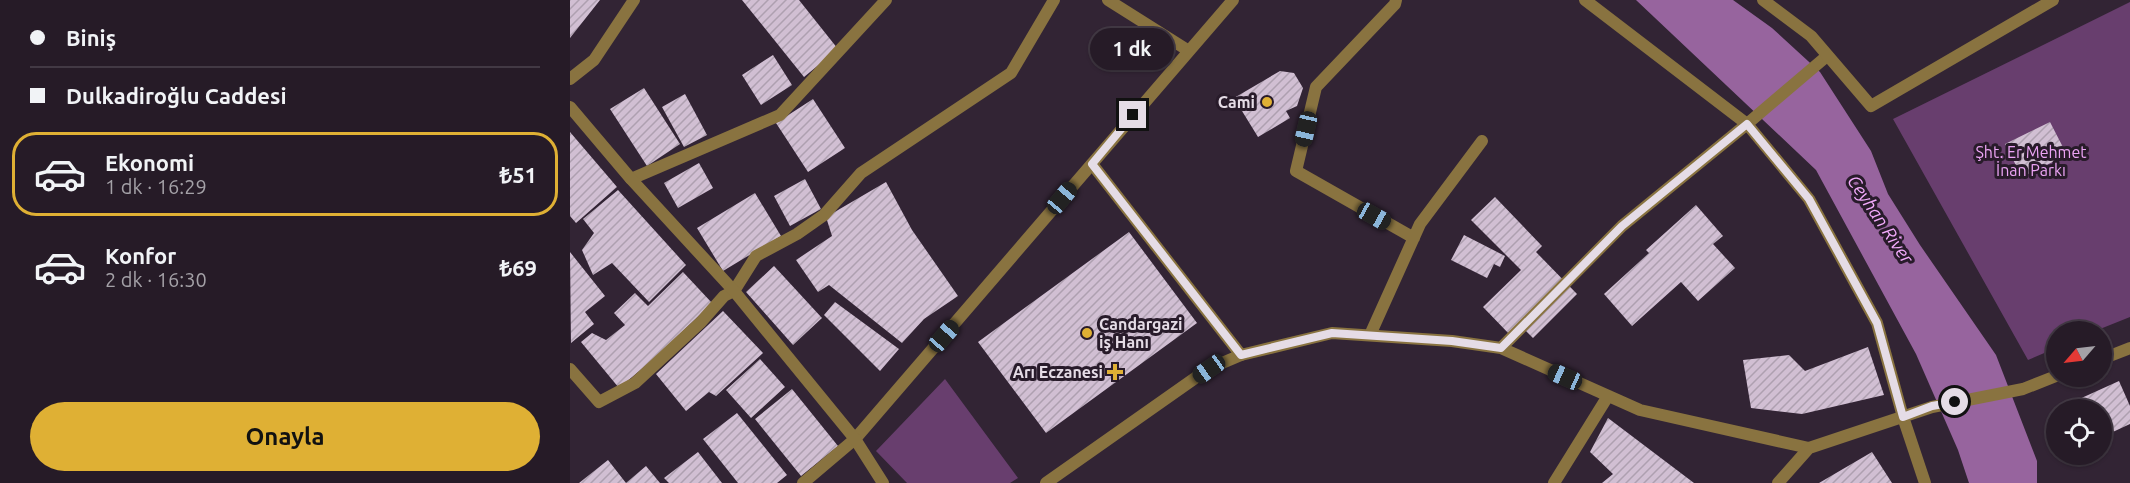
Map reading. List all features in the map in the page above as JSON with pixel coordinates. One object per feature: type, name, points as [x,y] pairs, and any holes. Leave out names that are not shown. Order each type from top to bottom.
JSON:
[{"type":"street","points":[[570,79],[594,60],[634,0]]},
{"type":"street","points":[[631,179],[780,114],[886,0]]},
{"type":"street","points":[[570,369],[599,402],[635,383],[701,322],[724,296],[734,291],[756,256],[797,234],[824,215],[861,173],[1011,73],[1054,0]]},
{"type":"street","points":[[1108,0],[1189,51]]},
{"type":"street","points":[[803,483],[855,439],[1233,0]]},
{"type":"street","points":[[1396,0],[1395,4],[1316,87],[1296,171],[1413,238]]},
{"type":"street","points":[[1585,0],[1747,124],[1809,199],[1877,323],[1903,417],[1925,483]]},
{"type":"street","points":[[1763,0],[1810,36],[1871,106],[2052,0]]},
{"type":"street","points":[[1501,348],[1622,226],[1827,56]]},
{"type":"street","points":[[570,107],[631,179],[734,291],[855,439],[883,483]]},
{"type":"street","points":[[1370,335],[1420,224],[1482,141]]},
{"type":"street","points":[[1092,164],[1241,355]]},
{"type":"street","points":[[1046,483],[1209,369],[1241,355],[1332,333],[1452,341],[1501,348],[1640,410],[1809,448]]},
{"type":"street","points":[[2112,355],[2130,348]]},
{"type":"street","points":[[1778,483],[1809,448],[1932,406],[2023,388],[2046,380]]},
{"type":"street","points":[[1554,483],[1608,396]]},
{"type":"green space","name":"Şht. Er Mehmet İnan Parkı","points":[[2130,2],[2130,317],[2112,324],[2112,321],[2046,321],[2046,352],[2028,360],[1893,119]]},
{"type":"green space","points":[[945,379],[1018,478],[1010,483],[907,483],[876,451]]},
{"type":"water","name":"Ceyhan River","points":[[1636,0],[1733,0],[1772,28],[1820,72],[1871,151],[1888,194],[1920,245],[1996,355],[2037,461],[2037,483],[1969,483],[1958,450],[1916,354],[1816,170]]},
{"type":"building","points":[[570,0],[600,0],[570,38]]},
{"type":"building","points":[[742,0],[799,0],[838,49],[804,77]]},
{"type":"building","points":[[773,55],[792,85],[761,105],[742,75]]},
{"type":"building","name":"Cami","points":[[1280,71],[1294,73],[1303,88],[1297,106],[1286,111],[1290,118],[1258,137],[1234,98]]},
{"type":"building","points":[[644,88],[680,144],[647,166],[610,109]]},
{"type":"building","points":[[685,94],[707,135],[684,147],[662,107]]},
{"type":"building","points":[[813,99],[845,148],[808,172],[776,123]]},
{"type":"building","points":[[2050,122],[2067,155],[2022,177],[2005,144]]},
{"type":"building","points":[[570,132],[617,187],[576,223],[570,216]]},
{"type":"building","points":[[699,163],[713,188],[678,208],[664,183]]},
{"type":"building","points":[[805,179],[821,209],[790,226],[774,196]]},
{"type":"building","points":[[886,182],[912,230],[958,296],[924,319],[902,343],[829,285],[818,292],[796,260],[832,236],[826,217]]},
{"type":"building","points":[[618,190],[686,265],[649,302],[612,263],[593,275],[582,250],[594,233],[583,219]]},
{"type":"building","points":[[755,193],[781,236],[723,271],[697,228]]},
{"type":"building","points":[[1495,197],[1542,246],[1536,252],[1577,294],[1533,338],[1521,326],[1511,336],[1483,307],[1521,270],[1471,220]]},
{"type":"building","points":[[1696,205],[1723,236],[1713,244],[1735,268],[1698,301],[1681,282],[1632,326],[1604,294],[1649,253],[1646,250]]},
{"type":"building","name":"Candargazi iş Hanı","points":[[1129,232],[1197,323],[1046,433],[978,342]]},
{"type":"building","points":[[1464,235],[1505,256],[1500,267],[1494,264],[1487,278],[1451,260]]},
{"type":"building","points":[[570,252],[605,296],[585,312],[594,324],[571,343]]},
{"type":"building","points":[[774,266],[822,318],[793,345],[746,292]]},
{"type":"building","points":[[683,272],[712,303],[656,357],[619,388],[581,342],[592,333],[606,340],[625,325],[614,313],[635,293],[648,306]]},
{"type":"building","points":[[835,302],[899,349],[880,371],[824,315]]},
{"type":"building","points":[[723,311],[763,353],[716,396],[709,392],[686,411],[656,374]]},
{"type":"building","points":[[1868,347],[1884,395],[1802,414],[1751,408],[1743,360],[1789,355],[1805,371]]},
{"type":"building","points":[[760,359],[785,387],[751,418],[726,390]]},
{"type":"building","points":[[2119,381],[2130,406],[2130,424],[2112,432],[2112,399],[2079,399],[2106,387],[2112,387],[2112,384]]},
{"type":"building","points":[[792,389],[838,446],[801,476],[755,419]]},
{"type":"building","points":[[737,413],[787,475],[777,483],[738,483],[703,439]]},
{"type":"building","points":[[1608,418],[1694,483],[1602,483],[1613,474],[1590,452]]},
{"type":"building","points":[[698,452],[722,483],[669,483],[664,478]]},
{"type":"building","points":[[1872,452],[1892,483],[1819,483]]},
{"type":"building","points":[[608,460],[626,483],[579,483]]},
{"type":"building","points":[[646,466],[660,483],[626,483]]},
{"type":"place","name":"Cami","points":[[1267,102]]},
{"type":"place","name":"Candargazi iş Hanı","points":[[1087,333]]},
{"type":"place","name":"Arı Eczanesi","points":[[1115,372]]},
{"type":"route","points":[[1133,115],[1092,164],[1241,355],[1332,333],[1452,341],[1501,348],[1622,226],[1747,124],[1809,199],[1877,323],[1903,417],[1932,406],[1955,402]]}]
